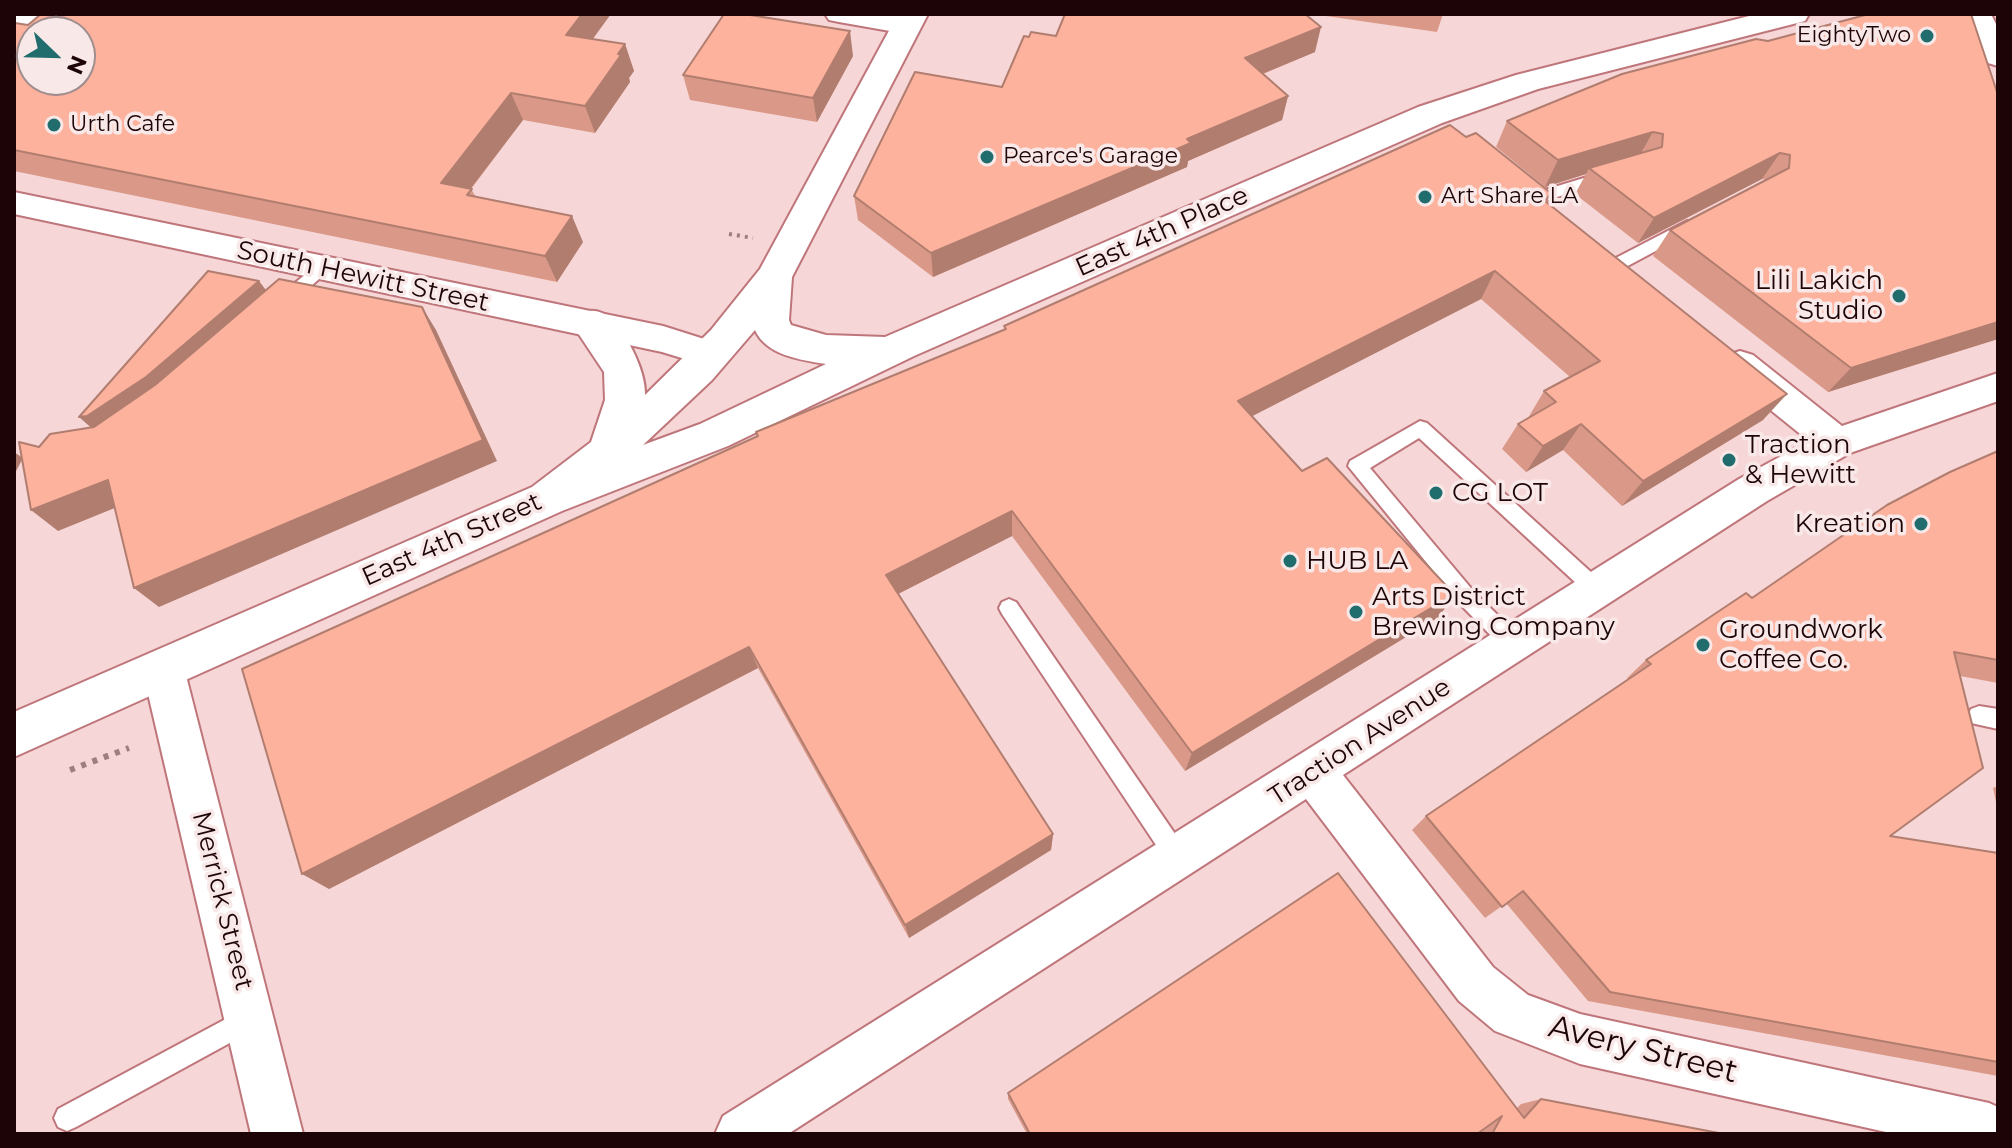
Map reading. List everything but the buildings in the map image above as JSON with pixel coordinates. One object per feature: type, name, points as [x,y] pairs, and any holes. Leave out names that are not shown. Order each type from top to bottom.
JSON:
[{"type":"main road","name":"East 4th Place","points":[[547,499],[714,435],[900,346],[1430,115],[1527,82],[1794,14]]},
{"type":"main road","name":"East 4th Street","points":[[14,735],[547,499],[605,455],[665,403],[751,310],[774,277],[910,19]]},
{"type":"main road","points":[[774,277],[770,320],[776,334],[801,347],[839,353],[900,346]]},
{"type":"main road","points":[[591,324],[615,351],[623,365],[626,381],[624,410],[605,455]]},
{"type":"street","points":[[14,29],[32,14]]},
{"type":"street","points":[[839,14],[910,19]]},
{"type":"street","points":[[1977,14],[1998,57]]},
{"type":"street","points":[[1430,115],[1458,137]]},
{"type":"street","points":[[1523,190],[1604,256]]},
{"type":"street","name":"South Hewitt Street","points":[[14,203],[663,339],[711,354]]},
{"type":"street","points":[[1712,342],[1837,443]]},
{"type":"street","name":"Traction Avenue","points":[[741,1134],[1753,490],[1837,443],[1998,387]]},
{"type":"street","name":"Merrick Street","points":[[163,668],[277,1134]]},
{"type":"street","name":"Avery Street","points":[[1313,772],[1476,984],[1512,1014],[1562,1035],[1989,1129]]},
{"type":"lane","points":[[1523,190],[1624,171]]},
{"type":"lane","points":[[1604,256],[1709,216]]},
{"type":"lane","points":[[274,309],[320,269]]},
{"type":"lane","points":[[1513,644],[1468,599],[1357,466],[1420,428],[1597,590]]},
{"type":"lane","points":[[1009,608],[1178,858]]},
{"type":"lane","points":[[67,1118],[250,1018]]},
{"type":"path","points":[[729,234],[762,240]]},
{"type":"path","points":[[70,770],[129,748]]},
{"type":"place","name":"EightyTwo","points":[[1927,36]]},
{"type":"place","name":"Urth Cafe","points":[[54,125]]},
{"type":"place","name":"Pearce's Garage","points":[[987,157]]},
{"type":"place","name":"Art Share LA","points":[[1425,197]]},
{"type":"place","name":"Lili Lakich Studio","points":[[1899,296]]},
{"type":"place","name":"Traction & Hewitt","points":[[1729,460]]},
{"type":"place","name":"CG LOT","points":[[1436,493]]},
{"type":"place","name":"Kreation","points":[[1921,524]]},
{"type":"place","name":"HUB LA","points":[[1290,561]]},
{"type":"place","name":"Arts District Brewing Company","points":[[1356,612]]},
{"type":"place","name":"Groundwork Coffee Co.","points":[[1703,645]]}]
